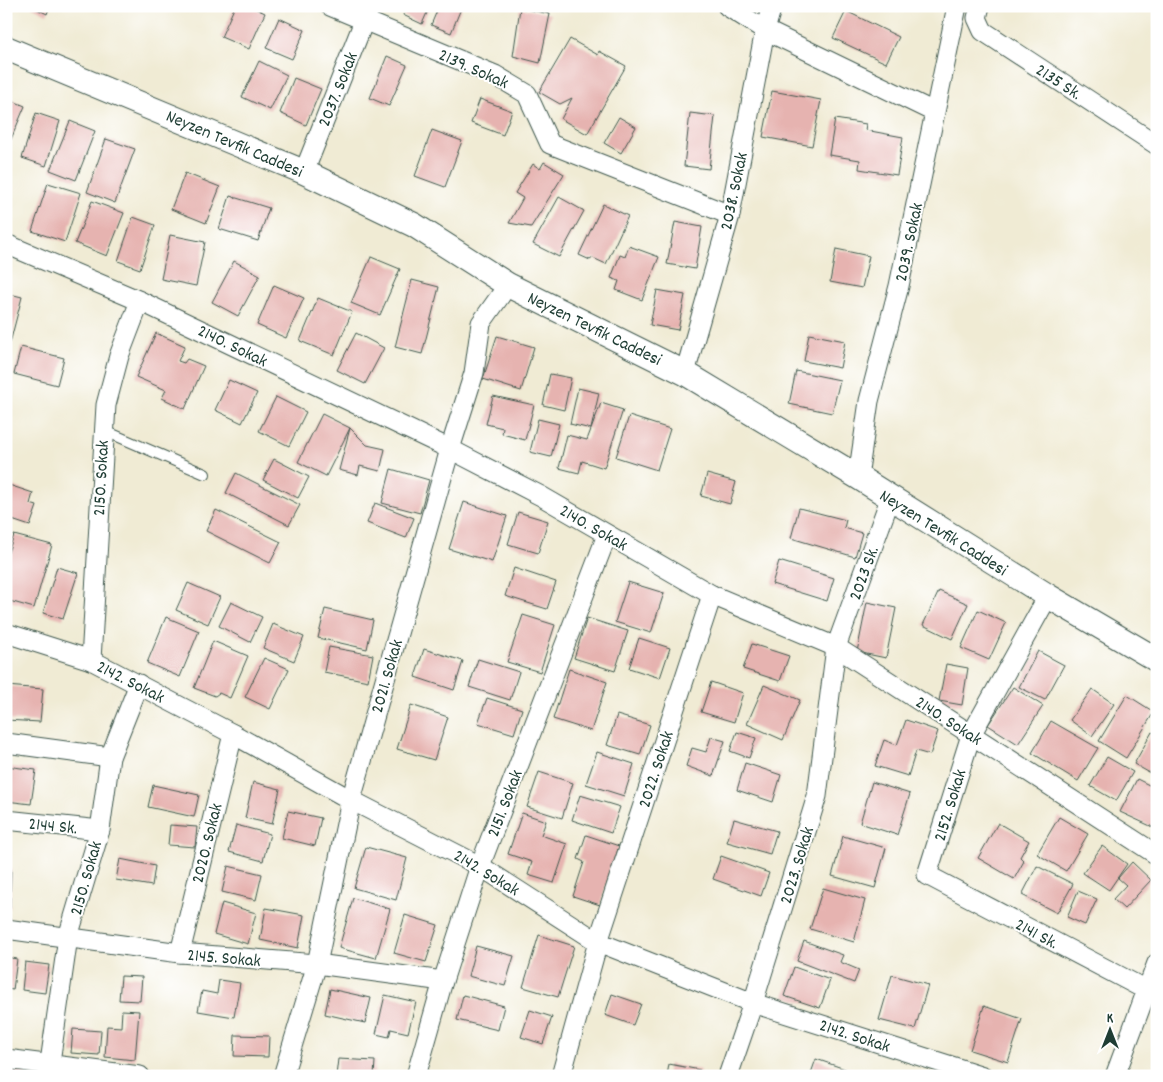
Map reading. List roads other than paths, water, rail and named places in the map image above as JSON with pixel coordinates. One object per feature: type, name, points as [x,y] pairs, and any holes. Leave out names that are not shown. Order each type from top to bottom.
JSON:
[{"type":"street","name":"2139. Sokak","points":[[330,6],[367,13],[495,75],[528,94],[550,144],[730,215]]},
{"type":"street","points":[[727,6],[765,30],[934,112]]},
{"type":"street","name":"2038. Sokak","points":[[685,373],[730,215],[765,30],[772,6]]},
{"type":"street","name":"2039. Sokak","points":[[858,477],[869,401],[899,286],[957,6]]},
{"type":"street","name":"2135 Sk.","points":[[980,6],[977,18],[983,31],[1157,145]]},
{"type":"street","name":"2037. Sokak","points":[[304,172],[367,13]]},
{"type":"street","name":"Neyzen Tevfik Caddesi","points":[[6,48],[304,172],[414,225],[508,285],[685,373],[858,477],[890,499],[1048,596],[1157,660]]},
{"type":"street","name":"2140. Sokak","points":[[6,244],[140,301],[450,449],[541,496],[712,595],[836,648],[1157,855]]},
{"type":"street","name":"2021. Sokak","points":[[283,1076],[317,964],[351,800],[450,449],[474,373],[481,323],[508,285]]},
{"type":"street","name":"2150. Sokak","points":[[90,660],[103,430],[112,376],[140,301]]},
{"type":"street","name":"2023 Sk.","points":[[836,648],[890,499]]},
{"type":"street","name":"2151. Sokak","points":[[416,1076],[443,981],[480,866],[607,534]]},
{"type":"street","name":"2022. Sokak","points":[[561,1076],[598,942],[712,595]]},
{"type":"street","name":"2152. Sokak","points":[[927,875],[971,735],[1048,596]]},
{"type":"street","name":"2142. Sokak","points":[[6,633],[90,660],[139,684],[351,800],[480,866],[598,942],[753,1003],[983,1076]]},
{"type":"street","name":"2023. Sokak","points":[[728,1076],[753,1003],[817,796],[836,648]]},
{"type":"street","name":"2150. Sokak","points":[[49,1071],[68,937],[100,830],[110,757],[139,684]]},
{"type":"street","name":"2020. Sokak","points":[[180,953],[233,734]]},
{"type":"street","points":[[6,743],[110,757]]},
{"type":"street","name":"2144 Sk.","points":[[6,820],[100,830]]},
{"type":"street","name":"2141 Sk.","points":[[927,875],[1148,991]]},
{"type":"street","name":"2145. Sokak","points":[[6,930],[180,953],[317,964],[443,981]]},
{"type":"street","points":[[1115,1076],[1157,963]]},
{"type":"street","points":[[6,1059],[49,1071],[140,1076]]},
{"type":"lane","points":[[103,430],[205,474]]}]
